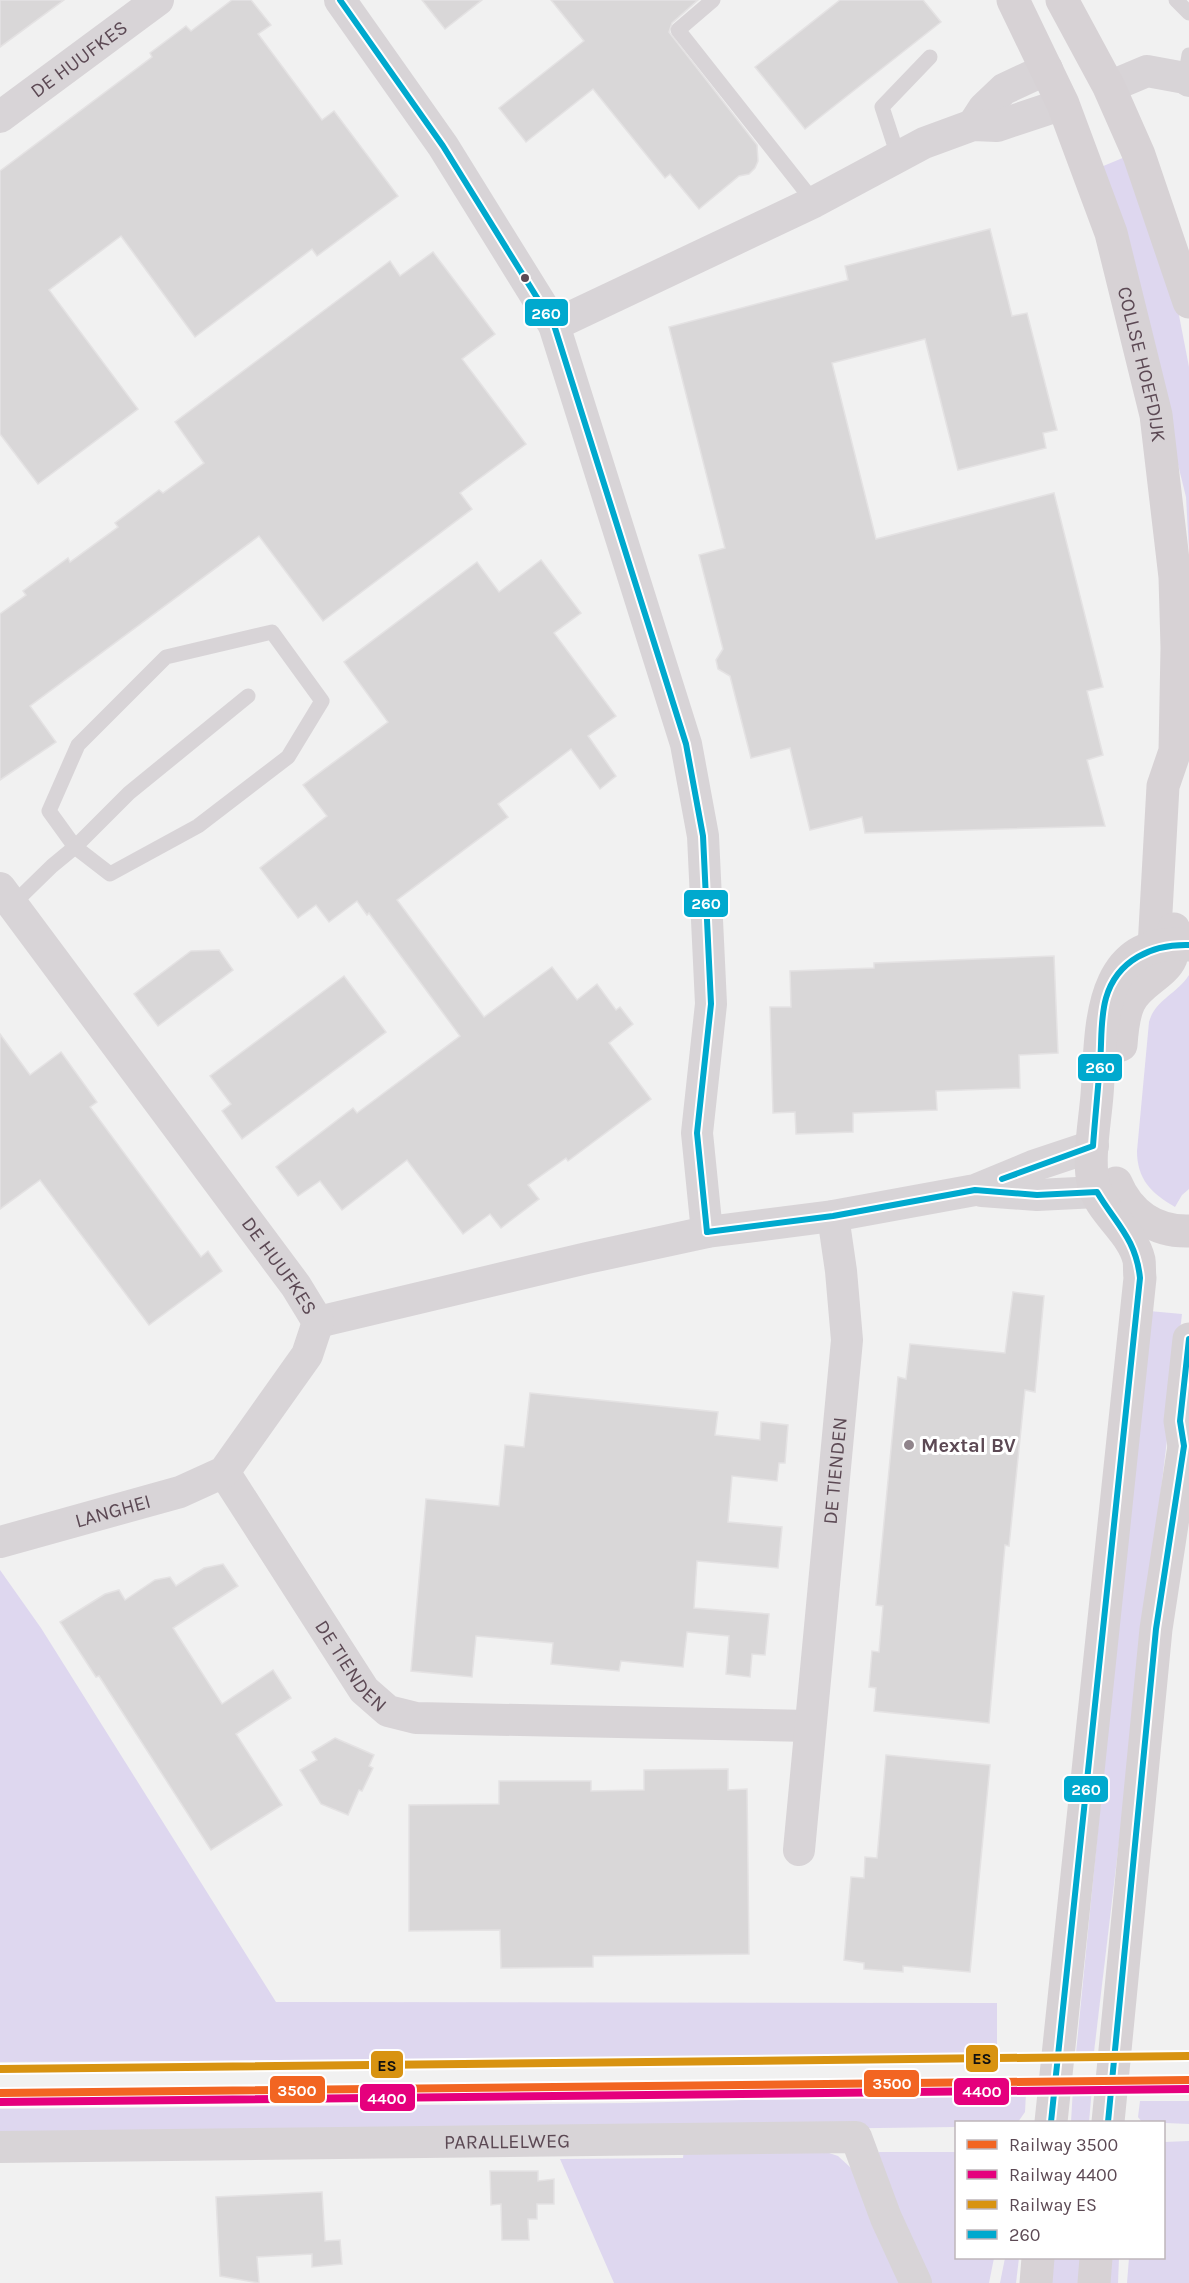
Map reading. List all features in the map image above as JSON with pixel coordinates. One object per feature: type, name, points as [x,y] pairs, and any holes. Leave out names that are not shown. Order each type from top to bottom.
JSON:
[{"type":"main road","name":"COLLSE HOEFDIJK","points":[[1013,0],[1064,104],[1111,233],[1156,415],[1174,577],[1177,648],[1174,751],[1164,786],[1172,946]]},
{"type":"main road","points":[[1062,0],[1109,87],[1139,155],[1189,302]]},
{"type":"main road","points":[[1051,2121],[1140,1278],[1138,1259],[1122,1228],[1109,1213],[1108,1192],[1115,1182],[1112,1160],[1123,1023],[1129,1002],[1136,992],[1168,963],[1172,955],[1172,946],[1130,961],[1112,983],[1106,999],[1092,1174],[1108,1192],[1155,1226],[1189,1231]]},
{"type":"main road","points":[[1108,2121],[1156,1629],[1187,1441],[1180,1421],[1189,1340]]},
{"type":"main road","points":[[1036,2283],[1038,2259]]},
{"type":"main road","points":[[1094,2283],[1096,2259]]},
{"type":"street","name":"DE HUUFKES","points":[[0,117],[158,0]]},
{"type":"street","points":[[340,0],[443,146],[554,325],[686,744],[703,836],[711,1004],[697,1133],[707,1232]]},
{"type":"street","points":[[973,125],[984,108],[1004,89],[1047,69]]},
{"type":"street","points":[[1109,87],[1147,71],[1188,71]]},
{"type":"street","points":[[554,325],[814,202],[924,143],[973,125],[997,126],[1064,104]]},
{"type":"street","name":"DE HUUFKES","points":[[6,896],[296,1286],[318,1322],[707,1232],[833,1216],[975,1190],[1034,1166],[1093,1146]]},
{"type":"street","name":"DE HUUFKES","points":[[975,1190],[1037,1195],[1108,1192]]},
{"type":"street","name":"DE TIENDEN","points":[[799,1850],[847,1340],[833,1216]]},
{"type":"street","points":[[224,1472],[307,1355],[318,1322]]},
{"type":"street","name":"DE TIENDEN","points":[[224,1472],[364,1690],[388,1711],[416,1718],[810,1726]]},
{"type":"street","name":"LANGHEI","points":[[0,1542],[180,1492],[224,1472]]},
{"type":"street","name":"PARALLELWEG","points":[[0,2148],[855,2137],[886,2218],[916,2283]]},
{"type":"lane","points":[[713,0],[678,30],[814,202]]},
{"type":"lane","points":[[1176,0],[1189,13]]},
{"type":"lane","points":[[898,156],[882,107],[930,57]]},
{"type":"lane","points":[[272,632],[322,701],[288,757],[198,826],[110,874],[75,847],[49,811],[78,745],[166,657],[272,632]]},
{"type":"lane","points":[[6,896],[52,866],[75,847],[129,793],[248,696]]},
{"type":"shaded area","points":[[1125,157],[1177,305],[1189,367],[1189,550],[1186,497],[1140,310],[1101,167]]},
{"type":"shaded area","points":[[1189,975],[1189,1189],[1182,1195],[1175,1207],[1152,1191],[1147,1184],[1140,1170],[1137,1151],[1149,1022],[1161,1002]]},
{"type":"shaded area","points":[[1149,1311],[1182,1314],[1094,2052],[1076,2053]]},
{"type":"shaded area","points":[[0,1570],[41,1628],[276,2002],[997,2003],[997,2057],[0,2062]]},
{"type":"shaded area","points":[[1073,2088],[1092,2088],[1089,2121],[1071,2121]]},
{"type":"shaded area","points":[[1026,2093],[1025,2112],[1019,2121],[955,2121],[955,2127],[0,2139],[0,2109],[630,2103]]},
{"type":"shaded area","points":[[1140,2101],[1189,2101],[1189,2124],[1141,2121],[1138,2117]]},
{"type":"shaded area","points":[[1189,2141],[1189,2283],[1127,2283],[1129,2259],[1165,2259],[1165,2142]]},
{"type":"shaded area","points":[[684,2148],[823,2151],[838,2156],[851,2168],[901,2283],[614,2283],[560,2159],[683,2158]]},
{"type":"shaded area","points":[[879,2152],[955,2152],[955,2259],[994,2259],[989,2283],[924,2283],[878,2164]]},
{"type":"shaded area","points":[[1005,2259],[1019,2259],[1016,2283],[1000,2283]]},
{"type":"shaded area","points":[[1046,2259],[1088,2259],[1086,2283],[1044,2283]]},
{"type":"shaded area","points":[[1105,2259],[1119,2259],[1118,2283],[1104,2283]]},
{"type":"building","points":[[0,0],[64,0],[0,47]]},
{"type":"building","points":[[232,0],[251,0],[271,25],[258,34],[322,120],[334,111],[398,196],[317,256],[312,249],[195,337],[121,236],[49,290],[138,409],[38,484],[0,434],[0,171],[152,57],[150,53],[186,26],[191,31]]},
{"type":"building","points":[[422,0],[482,0],[445,29]]},
{"type":"building","points":[[551,0],[698,0],[672,23],[669,32],[757,145],[758,161],[755,168],[749,174],[739,176],[699,209],[670,174],[665,178],[593,89],[526,142],[499,108],[584,41]]},
{"type":"building","points":[[840,0],[923,0],[941,22],[805,129],[755,67]]},
{"type":"building","points":[[990,229],[1012,316],[1027,313],[1057,430],[1043,433],[1046,448],[958,470],[925,339],[832,363],[876,539],[1054,493],[1103,687],[1087,691],[1103,755],[1087,760],[1105,826],[865,833],[862,817],[810,830],[790,748],[751,758],[730,676],[718,669],[716,660],[723,649],[699,555],[725,548],[669,327],[848,280],[845,266]]},
{"type":"building","points":[[433,252],[495,334],[462,359],[526,444],[460,493],[472,509],[323,621],[259,536],[30,706],[56,742],[0,780],[0,614],[26,595],[23,591],[68,558],[70,562],[118,527],[115,523],[159,490],[163,493],[204,463],[175,422],[390,261],[400,276]]},
{"type":"building","points":[[541,560],[581,613],[554,633],[616,716],[588,736],[616,776],[600,789],[571,749],[498,804],[508,817],[397,900],[484,1017],[552,967],[577,1000],[597,984],[616,1010],[620,1007],[633,1024],[609,1043],[651,1099],[568,1161],[566,1158],[528,1185],[539,1199],[501,1228],[490,1214],[463,1234],[407,1160],[342,1210],[320,1181],[298,1196],[276,1167],[353,1108],[357,1113],[460,1036],[369,913],[367,915],[357,901],[329,922],[316,905],[298,918],[260,868],[327,816],[303,785],[388,722],[344,662],[477,562],[499,592]]},
{"type":"building","points":[[219,950],[233,970],[158,1026],[134,994],[191,951]]},
{"type":"building","points":[[1054,956],[1058,1053],[1019,1055],[1020,1088],[936,1091],[937,1110],[853,1113],[853,1132],[796,1134],[795,1112],[773,1113],[770,1007],[791,1007],[790,971],[874,968],[874,963]]},
{"type":"building","points":[[344,976],[386,1032],[242,1139],[222,1111],[231,1104],[210,1076]]},
{"type":"building","points":[[0,1034],[30,1075],[61,1052],[97,1102],[90,1107],[201,1257],[208,1251],[222,1271],[149,1325],[40,1180],[0,1209]]},
{"type":"building","points":[[1013,1292],[1044,1296],[1035,1392],[1025,1390],[1009,1546],[1005,1545],[989,1723],[874,1711],[876,1688],[869,1687],[872,1651],[879,1652],[883,1606],[876,1605],[898,1377],[906,1379],[910,1344],[1005,1353]]},
{"type":"building","points":[[530,1393],[718,1412],[715,1435],[760,1440],[761,1422],[788,1425],[785,1463],[779,1463],[777,1481],[732,1476],[728,1522],[782,1527],[778,1568],[697,1561],[694,1608],[769,1614],[765,1655],[752,1654],[750,1677],[726,1674],[729,1636],[687,1632],[683,1667],[621,1661],[619,1671],[551,1664],[553,1643],[476,1636],[472,1677],[411,1671],[426,1499],[499,1506],[505,1445],[524,1447]]},
{"type":"building","points":[[223,1564],[238,1586],[173,1628],[222,1704],[273,1670],[291,1698],[236,1734],[282,1805],[211,1850],[99,1676],[96,1677],[60,1622],[105,1594],[119,1590],[125,1600],[155,1580],[170,1577],[176,1586],[204,1568]]},
{"type":"building","points":[[335,1738],[374,1755],[369,1766],[373,1768],[362,1791],[359,1790],[348,1815],[321,1804],[300,1770],[317,1760],[312,1752]]},
{"type":"building","points":[[886,1755],[990,1765],[970,1972],[903,1966],[903,1972],[864,1969],[864,1963],[844,1960],[851,1877],[864,1878],[865,1857],[877,1858]]},
{"type":"building","points":[[728,1769],[728,1790],[747,1789],[749,1954],[593,1956],[593,1967],[501,1968],[500,1930],[409,1931],[409,1805],[499,1804],[499,1781],[591,1781],[591,1791],[644,1790],[644,1770]]},
{"type":"building","points":[[490,2171],[538,2171],[538,2181],[554,2179],[554,2204],[537,2204],[537,2219],[528,2219],[529,2240],[502,2240],[501,2204],[491,2205]]},
{"type":"building","points":[[322,2192],[325,2241],[340,2240],[342,2264],[312,2267],[312,2254],[257,2257],[259,2283],[220,2276],[216,2197]]},
{"type":"rail line","name":"ES","points":[[0,2069],[1189,2056]]},
{"type":"rail line","name":"3500","points":[[0,2093],[1189,2080]]},
{"type":"rail line","name":"4400","points":[[0,2102],[1189,2089]]},
{"type":"transit line","name":"260","points":[[340,0],[443,146],[554,325],[686,744],[703,836],[711,1004],[697,1133],[707,1232]]},
{"type":"transit line","name":"260","points":[[1002,1179],[1093,1146],[1103,1014],[1111,985],[1127,964],[1149,951],[1175,945],[1189,945]]},
{"type":"transit line","name":"260","points":[[707,1232],[833,1216],[975,1190],[1037,1195],[1097,1192],[1130,1242],[1138,1264],[1140,1278],[1051,2121]]},
{"type":"transit line","name":"260","points":[[1108,2121],[1156,1629],[1184,1446],[1180,1421],[1189,1339]]},
{"type":"place","name":"Mextal BV","points":[[909,1445]]}]
